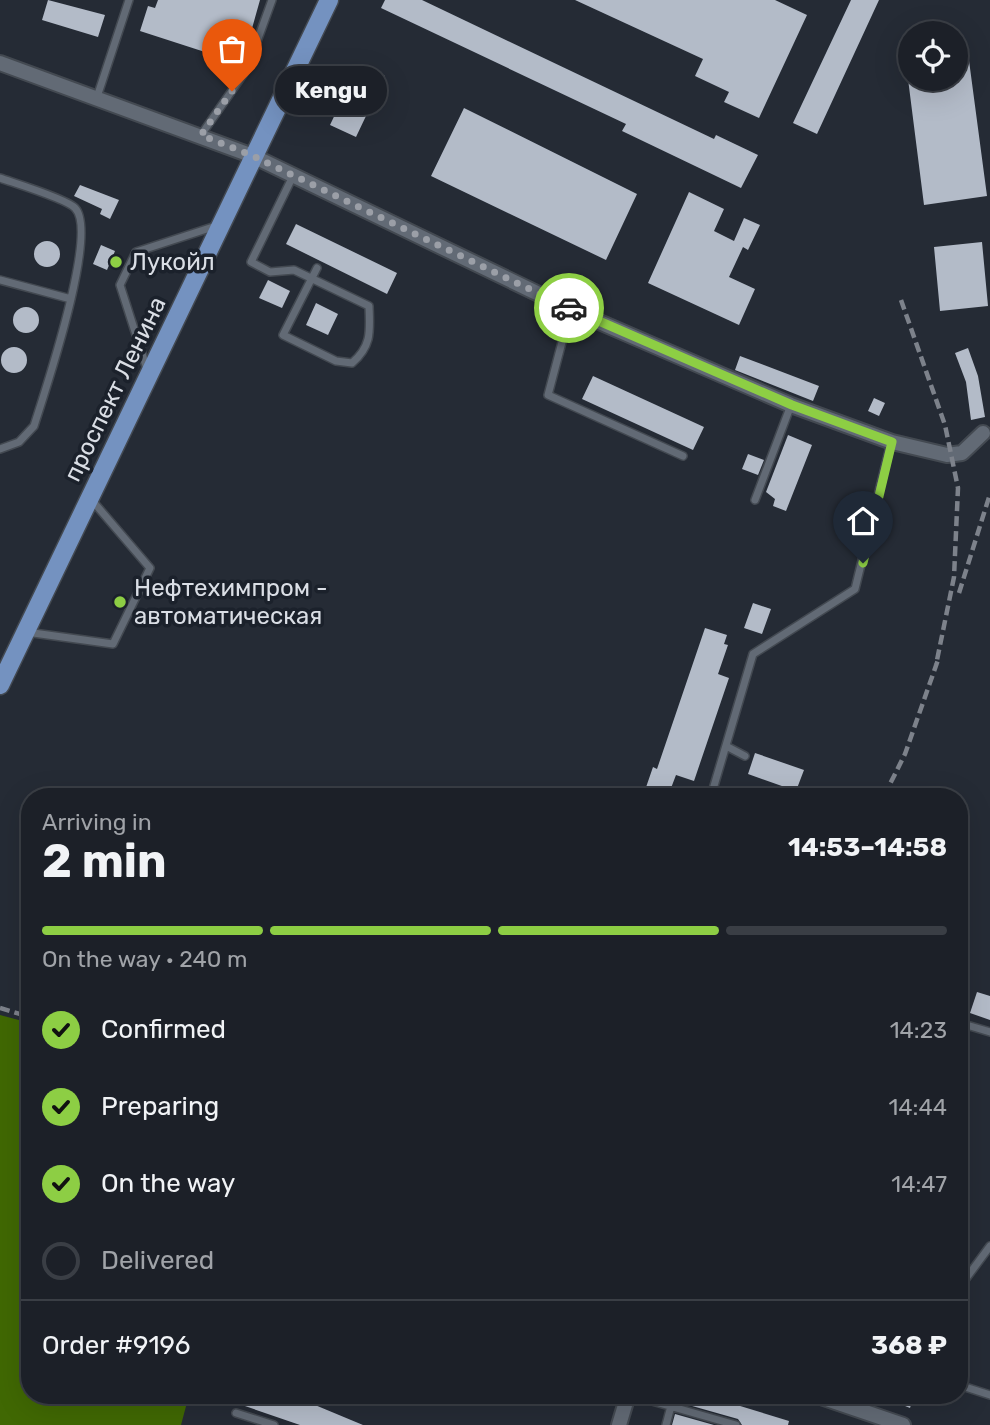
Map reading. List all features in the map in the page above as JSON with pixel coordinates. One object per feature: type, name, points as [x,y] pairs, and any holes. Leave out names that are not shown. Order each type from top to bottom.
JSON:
[{"type":"main road","name":"проспект Ленина","points":[[0,685],[329,0]]},
{"type":"street","points":[[0,63],[253,156],[574,311],[792,405],[852,421],[892,442],[947,456],[962,453],[983,433]]},
{"type":"street","points":[[618,1425],[626,1404]]},
{"type":"street","points":[[841,1404],[903,1425]]},
{"type":"lane","points":[[97,97],[129,0]]},
{"type":"lane","points":[[201,135],[247,69],[272,0]]},
{"type":"lane","points":[[293,175],[251,262],[270,272],[294,270],[312,278],[369,306],[370,330],[365,352],[352,362],[336,361],[283,335],[312,278],[317,268]]},
{"type":"lane","points":[[0,178],[74,206],[83,221],[71,299],[34,426],[19,442],[0,449]]},
{"type":"lane","points":[[149,373],[120,285],[136,252],[220,225]]},
{"type":"lane","points":[[0,281],[71,299]]},
{"type":"lane","points":[[574,311],[566,327],[548,395],[683,456]]},
{"type":"lane","points":[[755,500],[792,405]]},
{"type":"lane","points":[[713,788],[753,654],[855,589],[892,442]]},
{"type":"lane","points":[[26,632],[113,644],[145,579],[150,568],[90,498]]},
{"type":"lane","points":[[726,746],[745,756]]},
{"type":"lane","points":[[970,1026],[990,1032]]},
{"type":"lane","points":[[968,1276],[990,1246]]},
{"type":"lane","points":[[968,1388],[990,1395]]},
{"type":"lane","points":[[664,1404],[707,1421],[736,1425]]},
{"type":"lane","points":[[666,1425],[671,1406]]},
{"type":"lane","points":[[236,1413],[274,1425]]},
{"type":"green space","points":[[0,1015],[21,1021],[21,1404],[187,1404],[181,1425],[0,1425]]},
{"type":"building","points":[[48,0],[105,15],[98,37],[42,20]]},
{"type":"building","points":[[158,0],[260,0],[242,64],[140,31],[148,6],[155,8]]},
{"type":"building","points":[[385,0],[422,0],[714,139],[716,135],[758,155],[741,188],[622,131],[626,124],[381,8]]},
{"type":"building","points":[[575,0],[775,0],[807,15],[759,118],[724,102],[729,92],[695,76],[703,59]]},
{"type":"building","points":[[851,0],[879,0],[817,134],[793,123]]},
{"type":"building","points":[[968,53],[987,196],[924,205],[910,91],[968,91]]},
{"type":"building","points":[[359,64],[385,76],[356,137],[330,125]]},
{"type":"building","points":[[464,108],[637,194],[606,260],[431,176]]},
{"type":"building","points":[[80,185],[119,200],[110,219],[100,214],[102,209],[74,196]]},
{"type":"building","points":[[689,192],[724,209],[714,231],[734,241],[744,218],[760,225],[748,250],[743,247],[729,277],[755,289],[739,325],[648,283]]},
{"type":"building","points":[[296,224],[397,273],[387,294],[286,244]]},
{"type":"building","points":[[47,241],[56,245],[60,254],[56,263],[47,267],[38,263],[34,254],[38,245]]},
{"type":"building","points":[[982,242],[988,306],[940,311],[934,247]]},
{"type":"building","points":[[101,245],[115,251],[107,270],[93,264]]},
{"type":"building","points":[[268,280],[290,291],[282,308],[259,298]]},
{"type":"building","points":[[316,303],[338,314],[328,335],[306,325]]},
{"type":"building","points":[[26,307],[35,311],[39,320],[35,329],[26,333],[17,329],[13,320],[17,311]]},
{"type":"building","points":[[14,347],[23,351],[27,360],[23,369],[14,373],[5,369],[1,360],[5,351]]},
{"type":"building","points":[[968,348],[978,376],[985,417],[971,420],[966,382],[955,353]]},
{"type":"building","points":[[740,356],[819,386],[813,401],[735,370]]},
{"type":"building","points":[[593,376],[704,427],[693,450],[582,399]]},
{"type":"building","points":[[874,398],[885,403],[879,416],[868,411]]},
{"type":"building","points":[[788,435],[812,445],[786,511],[773,506],[775,499],[766,492]]},
{"type":"building","points":[[748,454],[764,460],[758,475],[742,469]]},
{"type":"building","points":[[753,603],[771,609],[762,634],[744,628]]},
{"type":"building","points":[[705,628],[727,635],[724,644],[728,645],[718,674],[729,678],[694,781],[676,775],[671,788],[646,788],[653,767],[657,769]]},
{"type":"building","points":[[755,753],[804,770],[797,788],[788,788],[748,774]]},
{"type":"building","points":[[977,992],[990,996],[990,1020],[970,1013]]},
{"type":"building","points":[[313,1404],[363,1425],[300,1425],[242,1405]]},
{"type":"building","points":[[685,1404],[733,1404],[789,1421],[788,1425],[742,1425],[738,1419]]},
{"type":"building","points":[[675,1414],[714,1425],[672,1425]]},
{"type":"railway","points":[[901,300],[945,425],[958,488],[954,577],[936,665]]},
{"type":"railway","points":[[959,593],[990,494]]},
{"type":"railway","points":[[888,788],[905,754],[939,657]]},
{"type":"railway","points":[[0,1008],[21,1014]]},
{"type":"way so far","points":[[232,91],[201,135],[253,156],[569,308]]},
{"type":"place","name":"Kengu","points":[[232,91]]},
{"type":"place","name":"Лукойл","points":[[116,262]]},
{"type":"place","name":"Нефтехимпром - автоматическая","points":[[120,602]]},
{"type":"route","points":[[569,308],[792,405],[892,442],[863,563]]}]
